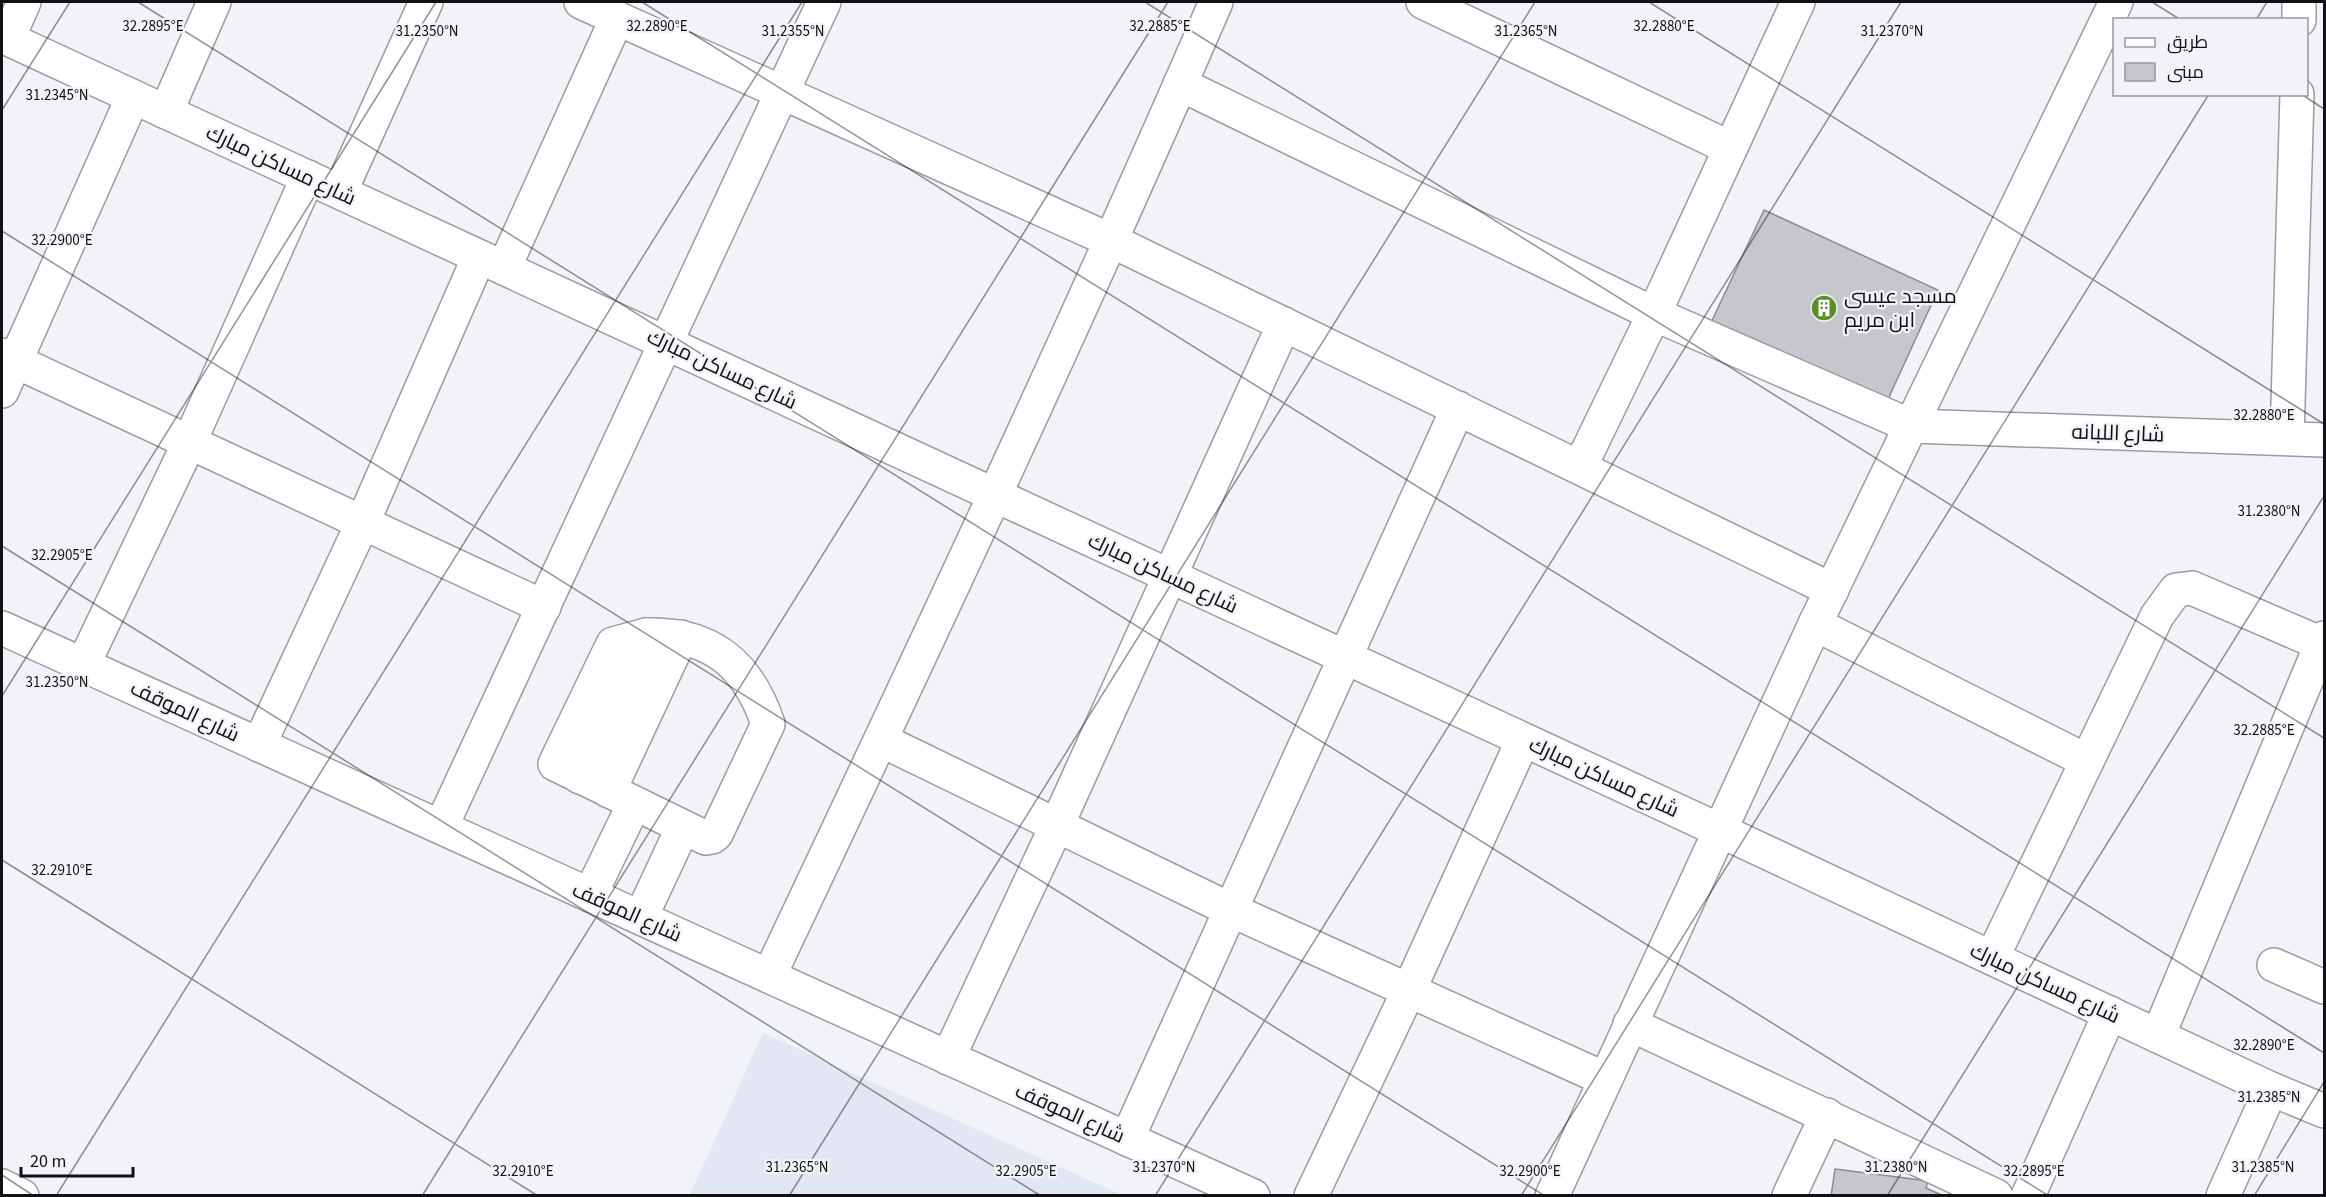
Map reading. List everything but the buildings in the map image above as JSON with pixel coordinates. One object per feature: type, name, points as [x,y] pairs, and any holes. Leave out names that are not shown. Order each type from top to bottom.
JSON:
[{"type":"street","points":[[5,37],[24,2]]},
{"type":"street","points":[[166,112],[213,2]]},
{"type":"street","points":[[340,192],[426,2]]},
{"type":"street","points":[[581,2],[1112,241],[1832,590]]},
{"type":"street","points":[[441,827],[824,2]]},
{"type":"street","points":[[769,976],[996,495],[1112,241],[1216,2]]},
{"type":"street","points":[[1423,2],[1730,148]]},
{"type":"street","points":[[1580,467],[1654,314],[1798,2]]},
{"type":"street","points":[[1552,1196],[1815,624],[2116,2]]},
{"type":"street","points":[[2299,2],[2299,18]]},
{"type":"street","points":[[259,745],[362,524],[617,18]]},
{"type":"street","name":"شارع مساكن مبارك","points":[[5,37],[1719,830],[2271,1089],[2325,1111]]},
{"type":"street","points":[[1180,84],[1654,314],[1911,426]]},
{"type":"street","points":[[2287,438],[2297,96]]},
{"type":"street","points":[[2,391],[8,358],[133,97]]},
{"type":"street","points":[[84,665],[189,443],[308,177]]},
{"type":"street","points":[[948,1058],[1171,577],[1284,324]]},
{"type":"street","points":[[8,358],[544,608]]},
{"type":"street","points":[[1127,1139],[1458,408]]},
{"type":"street","name":"شارع اللبانه","points":[[1911,426],[2325,440]]},
{"type":"street","points":[[1992,958],[2157,616],[2176,590],[2192,588],[2323,641],[2158,1036]]},
{"type":"street","points":[[1815,624],[2087,761]]},
{"type":"street","name":"شارع الموقف","points":[[2,628],[1253,1196]]},
{"type":"street","points":[[646,635],[681,637],[705,645],[734,665],[746,677],[760,699],[768,724],[716,834],[706,838],[580,777],[646,635]]},
{"type":"street","points":[[590,895],[621,798],[681,637]]},
{"type":"street","points":[[881,740],[1231,910],[1605,1079]]},
{"type":"street","points":[[1311,1196],[1409,990],[1523,740]]},
{"type":"street","points":[[641,917],[683,827]]},
{"type":"street","points":[[2274,965],[2325,987]]},
{"type":"street","points":[[2028,1196],[2110,1013]]},
{"type":"street","points":[[1630,1024],[1996,1196]]},
{"type":"street","points":[[2223,1196],[2271,1089]]},
{"type":"street","points":[[1789,1196],[1827,1115]]},
{"type":"street","points":[[2,1186],[22,1196]]},
{"type":"shaded area","points":[[763,1033],[1122,1195],[690,1195]]},
{"type":"place","name":"مسجد عيسى ابن مريم","points":[[1824,308]]}]
